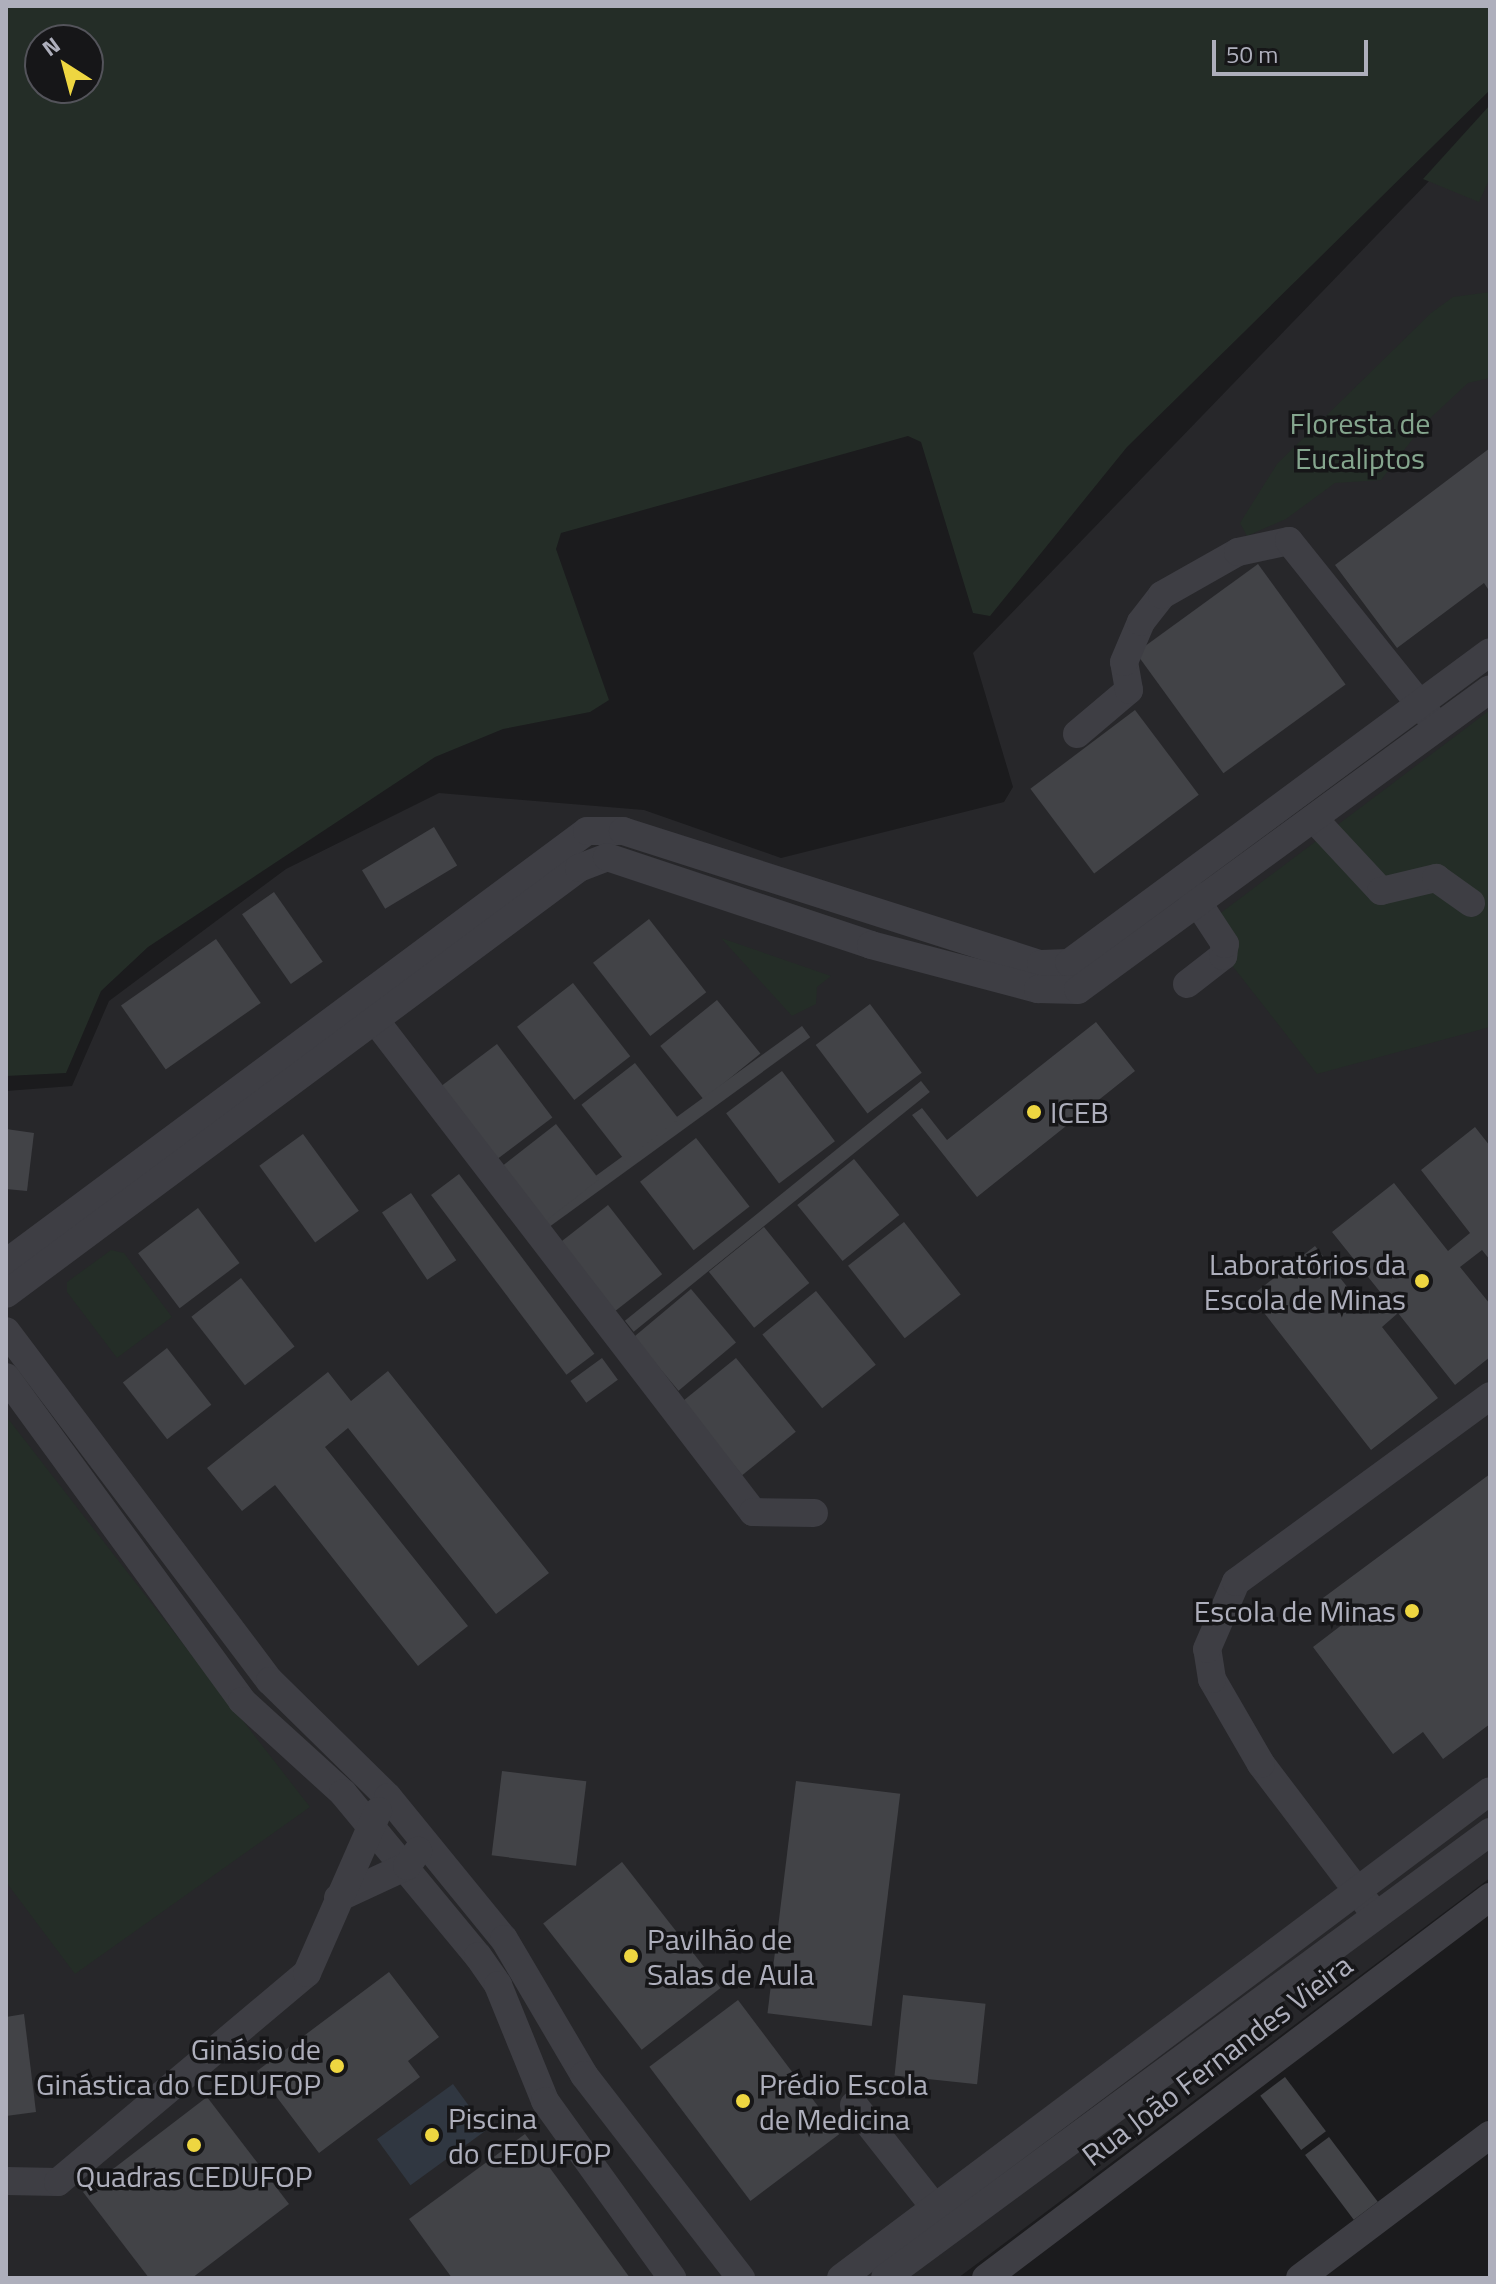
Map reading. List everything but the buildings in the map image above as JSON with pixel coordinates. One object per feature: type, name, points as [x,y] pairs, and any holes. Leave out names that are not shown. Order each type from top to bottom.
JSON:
[{"type":"street","points":[[1077,734],[1129,690],[1124,662],[1141,622],[1162,595],[1238,552],[1289,541],[1438,728]]},
{"type":"street","points":[[6,1294],[367,1010],[587,831],[623,831],[1041,964],[1069,963],[1490,652]]},
{"type":"street","points":[[6,1263],[367,1010],[579,868],[607,857],[871,945],[1038,989],[1078,990],[1199,906],[1490,689]]},
{"type":"street","points":[[1315,820],[1381,891],[1436,878],[1471,903]]},
{"type":"street","points":[[1183,880],[1225,944],[1223,956],[1187,984]]},
{"type":"street","points":[[871,945],[882,914]]},
{"type":"street","points":[[367,1010],[753,1512],[814,1513]]},
{"type":"street","points":[[6,1331],[270,1681],[388,1797],[504,1939],[584,2075],[741,2278]]},
{"type":"street","points":[[6,1377],[242,1701],[370,1823],[498,1985],[545,2101],[672,2278]]},
{"type":"street","points":[[1376,1916],[1261,1764],[1212,1679],[1207,1649],[1236,1582],[1490,1396]]},
{"type":"street","points":[[242,1701],[270,1681]]},
{"type":"street","points":[[841,2278],[1490,1791]]},
{"type":"street","points":[[6,2181],[58,2182],[307,1973],[370,1823],[388,1797]]},
{"type":"street","points":[[885,2278],[1490,1832]]},
{"type":"street","points":[[338,1898],[407,1866],[426,1841]]},
{"type":"street","name":"Rua João Fernandes Vieira","points":[[986,2278],[1490,1897]]},
{"type":"street","points":[[545,2101],[584,2075]]},
{"type":"street","points":[[854,2105],[935,2208]]},
{"type":"street","points":[[1300,2278],[1490,2135]]},
{"type":"shaded area","points":[[1490,118],[1490,1878],[958,2278],[6,2278],[6,1091],[72,1086],[109,1001],[286,869],[439,793],[644,810],[781,858],[1004,802],[1013,787],[973,653]]},
{"type":"shaded area","name":"Piscina do CEDUFOP","points":[[453,2084],[487,2130],[410,2185],[377,2139]]},
{"type":"green space","points":[[6,6],[1490,6],[1490,90],[1127,447],[990,616],[973,613],[921,442],[908,436],[561,533],[556,549],[609,700],[590,712],[503,729],[435,757],[148,947],[101,991],[66,1073],[6,1076]]},
{"type":"green space","points":[[1490,105],[1490,178],[1479,202],[1423,179]]},
{"type":"green space","name":"Floresta de Eucaliptos","points":[[1490,292],[1490,378],[1468,383],[1425,423],[1381,480],[1335,483],[1286,519],[1247,536],[1240,523],[1277,464],[1431,313],[1453,297]]},
{"type":"green space","points":[[1490,710],[1490,1027],[1317,1074],[1202,927]]},
{"type":"green space","points":[[721,938],[831,976],[817,987],[816,1004],[792,1016]]},
{"type":"green space","points":[[111,1250],[124,1253],[172,1317],[117,1358],[67,1292],[67,1282]]},
{"type":"green space","points":[[6,1416],[310,1807],[75,1974],[6,1882]]},
{"type":"place","name":"ICEB","points":[[1034,1112]]},
{"type":"place","name":"Laboratórios da Escola de Minas","points":[[1422,1281]]},
{"type":"place","name":"Escola de Minas","points":[[1412,1611]]},
{"type":"place","name":"Pavilhão de Salas de Aula","points":[[631,1956]]},
{"type":"place","name":"Ginásio de Ginástica do CEDUFOP","points":[[337,2066]]},
{"type":"place","name":"Prédio Escola de Medicina","points":[[743,2101]]},
{"type":"place","name":"Piscina do CEDUFOP","points":[[432,2135]]},
{"type":"place","name":"Quadras CEDUFOP","points":[[194,2145]]}]
